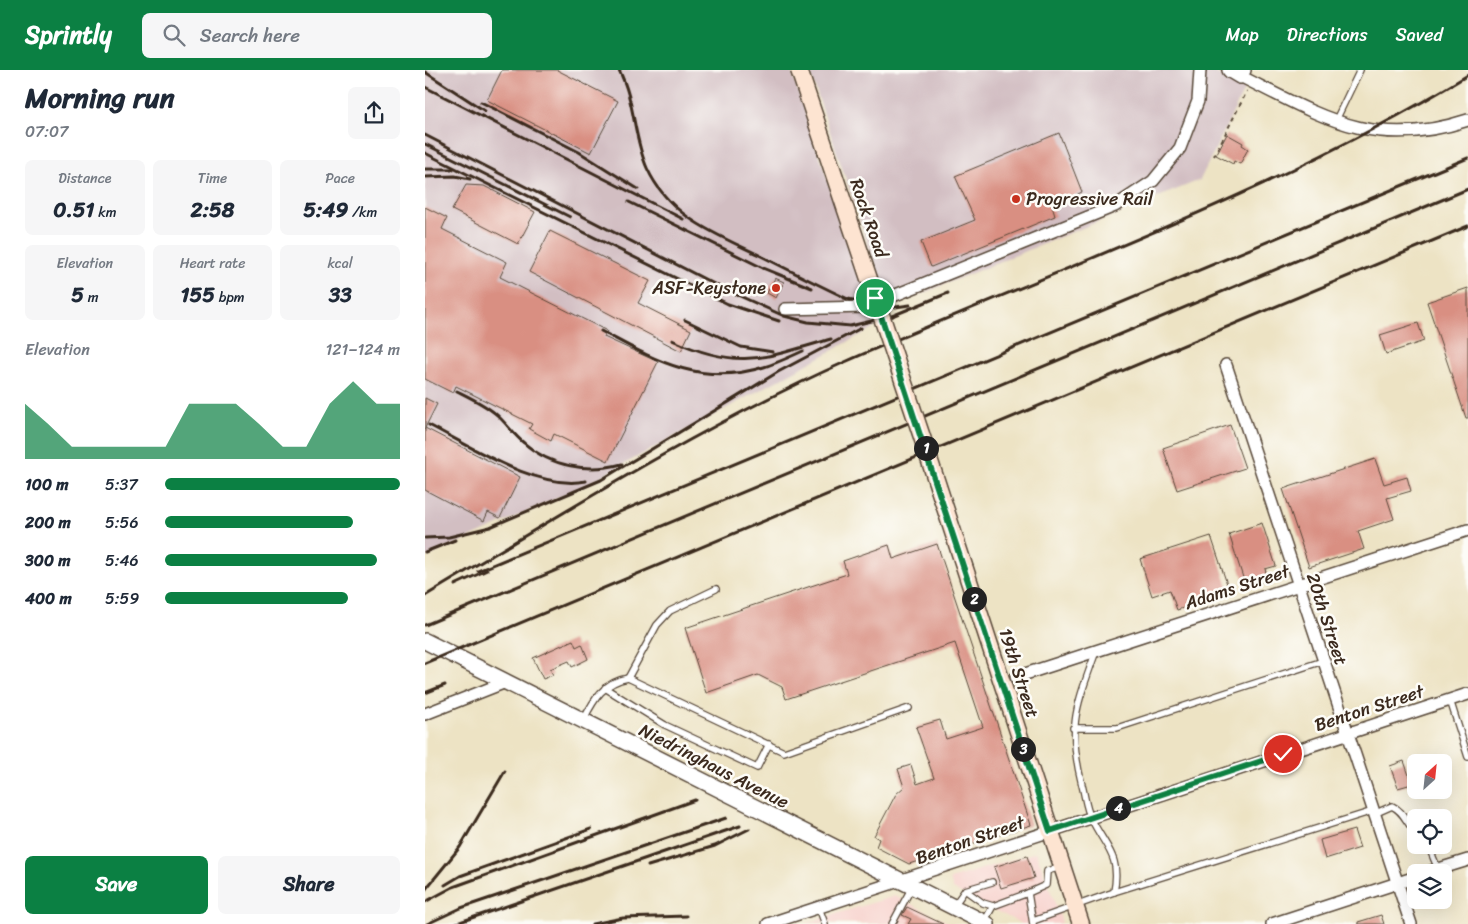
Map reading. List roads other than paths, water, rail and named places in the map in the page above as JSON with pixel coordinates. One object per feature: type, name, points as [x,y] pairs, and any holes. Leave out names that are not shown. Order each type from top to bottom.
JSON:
[{"type":"main road","name":"Rock Road","points":[[799,70],[921,434]]},
{"type":"main road","name":"19th Street","points":[[921,434],[1081,924]]},
{"type":"street","points":[[785,309],[866,307],[1115,206],[1153,181],[1180,148],[1198,100],[1199,70]]},
{"type":"street","points":[[1241,74],[1335,122],[1370,131],[1396,134],[1421,132],[1468,120]]},
{"type":"street","name":"20th Street","points":[[1226,365],[1411,924]]},
{"type":"street","name":"Adams Street","points":[[1016,677],[1468,530]]},
{"type":"street","name":"Niedringhaus Avenue","points":[[425,641],[986,923]]},
{"type":"street","points":[[425,714],[506,682]]},
{"type":"street","name":"Benton Street","points":[[768,924],[907,884],[1090,817],[1468,694]]},
{"type":"street","points":[[1452,865],[1468,860]]},
{"type":"street","points":[[1272,924],[1407,880]]},
{"type":"lane","points":[[1335,122],[1360,70]]},
{"type":"lane","points":[[627,678],[657,625],[670,611],[717,589]]},
{"type":"lane","points":[[1097,651],[1077,708],[1073,728],[1074,752],[1090,817],[1114,857],[1117,876],[1114,892]]},
{"type":"lane","points":[[1073,728],[1117,728],[1323,661]]},
{"type":"lane","points":[[583,721],[597,695],[616,680],[627,678],[784,752],[909,708]]},
{"type":"lane","points":[[605,688],[665,725],[757,768],[769,744]]},
{"type":"lane","points":[[1450,700],[1468,757]]},
{"type":"lane","points":[[1028,893],[1033,922],[1114,892],[1392,806],[1401,810],[1407,823]]},
{"type":"lane","points":[[965,890],[983,903],[993,906],[1046,885],[1047,871],[1062,866]]},
{"type":"lane","points":[[953,907],[965,890],[992,882]]},
{"type":"lane","points":[[891,924],[907,884]]},
{"type":"lane","points":[[986,923],[993,906]]},
{"type":"lane","points":[[819,908],[825,924]]},
{"type":"railway","points":[[619,70],[628,94],[642,156],[657,185],[668,200],[681,212],[711,232],[850,300]]},
{"type":"railway","points":[[425,72],[485,111]]},
{"type":"railway","points":[[425,596],[684,443],[791,387],[924,328],[1240,194],[1317,158],[1394,118],[1468,75]]},
{"type":"railway","points":[[425,87],[683,219]]},
{"type":"railway","points":[[481,102],[579,152],[638,189]]},
{"type":"railway","points":[[425,135],[722,288],[784,316],[808,322],[850,326],[893,316]]},
{"type":"railway","points":[[425,144],[570,217]]},
{"type":"railway","points":[[425,153],[728,304],[779,321]]},
{"type":"railway","points":[[478,571],[1468,158]]},
{"type":"railway","points":[[425,169],[453,169]]},
{"type":"railway","points":[[425,177],[455,176],[470,179]]},
{"type":"railway","points":[[425,625],[1468,189]]},
{"type":"railway","points":[[629,202],[763,268],[812,288]]},
{"type":"railway","points":[[425,663],[1468,226]]},
{"type":"railway","points":[[887,318],[948,293]]},
{"type":"railway","points":[[844,298],[888,308],[910,305]]},
{"type":"railway","points":[[685,320],[741,347],[773,352]]},
{"type":"railway","points":[[425,538],[449,537],[490,527],[601,480],[778,372],[861,328]]},
{"type":"railway","points":[[601,331],[659,360],[699,372],[719,374],[741,372],[769,365],[803,351]]},
{"type":"railway","points":[[672,340],[716,356],[752,358],[787,352],[831,339]]},
{"type":"railway","points":[[457,391],[493,411],[520,440],[546,458],[558,463],[583,468],[609,467],[622,464]]},
{"type":"railway","points":[[429,425],[485,455],[527,473],[547,480],[586,481]]},
{"type":"railway","points":[[425,552],[455,540]]},
{"type":"railway","points":[[455,585],[487,570]]},
{"type":"railway","points":[[425,693],[445,685]]},
{"type":"railway","points":[[425,890],[460,847],[505,771]]},
{"type":"railway","points":[[425,902],[453,887],[695,800]]},
{"type":"railway","points":[[427,924],[461,908],[726,818]]},
{"type":"railway","points":[[454,924],[740,826]]},
{"type":"railway","points":[[445,885],[460,876],[591,829]]},
{"type":"railway","points":[[648,866],[715,846],[749,829]]},
{"type":"railway","points":[[592,924],[623,918],[686,916]]},
{"type":"place","name":"Progressive Rail","points":[[1016,199]]},
{"type":"place","name":"ASF-Keystone","points":[[776,288]]}]
